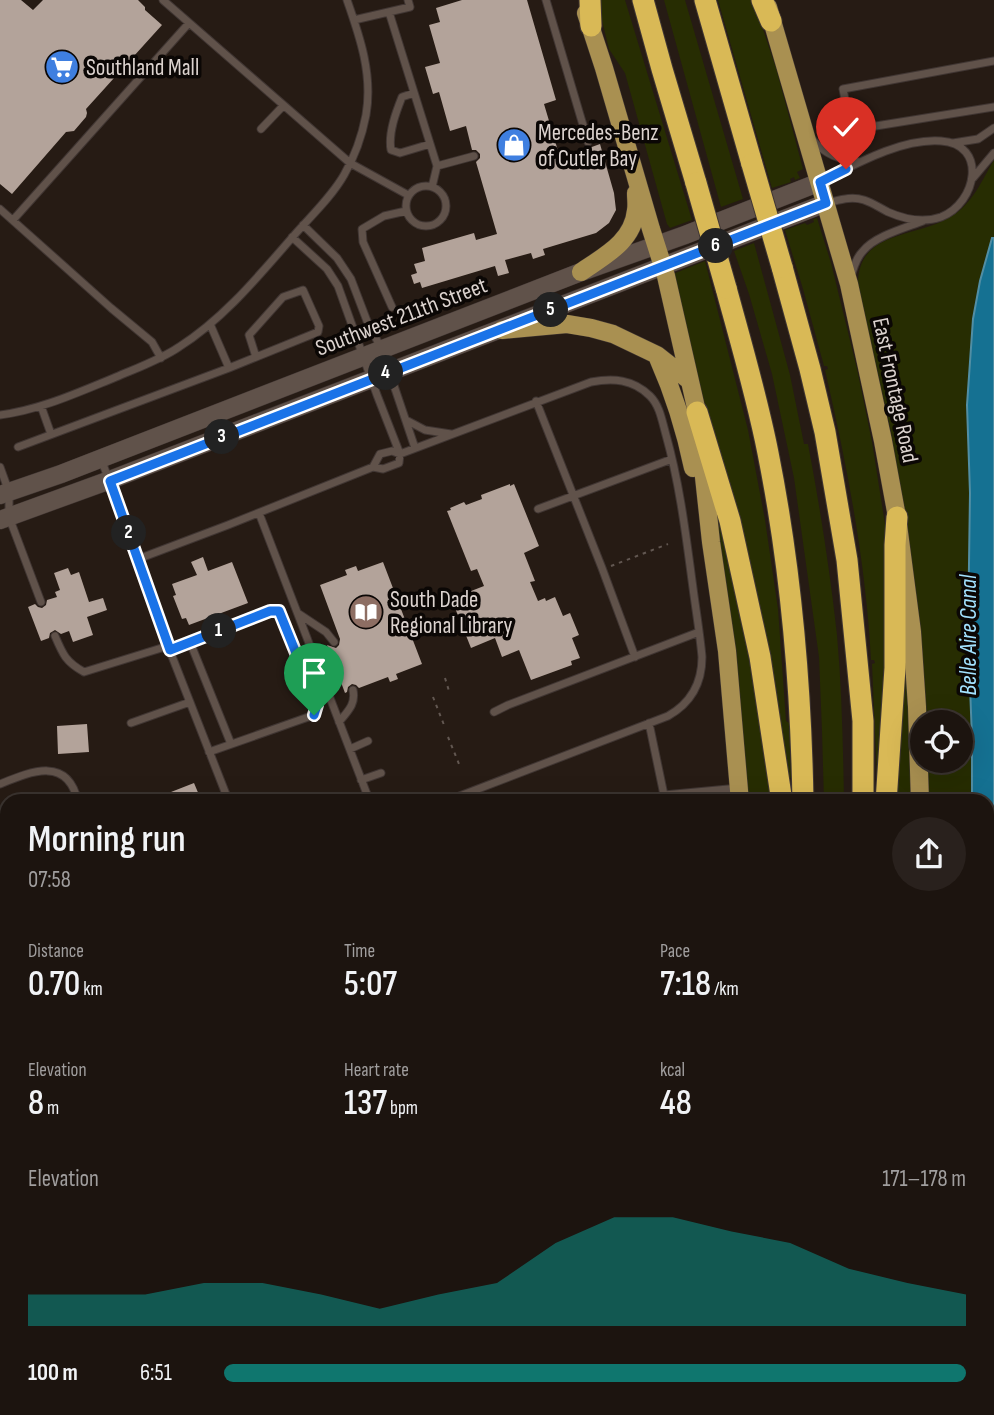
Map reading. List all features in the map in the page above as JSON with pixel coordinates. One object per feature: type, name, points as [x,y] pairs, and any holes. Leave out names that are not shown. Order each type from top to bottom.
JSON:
[{"type":"highway","points":[[590,0],[592,26]]},
{"type":"highway","points":[[643,0],[749,369],[768,453],[794,624],[801,710],[803,794]]},
{"type":"highway","points":[[705,0],[782,267],[825,432],[847,560],[863,721],[863,794]]},
{"type":"highway","points":[[697,412],[730,521],[760,657],[781,794]]},
{"type":"highway","points":[[887,794],[895,668],[897,517]]},
{"type":"main road","points":[[581,0],[592,26],[664,267],[697,412],[711,542],[727,651],[740,794]]},
{"type":"main road","name":"East Frontage Road","points":[[766,7],[849,284],[883,441],[897,517],[912,632],[918,707],[920,794]]},
{"type":"main road","points":[[581,272],[615,248],[627,235],[635,215],[636,179]]},
{"type":"main road","name":"Southwest 211th Street","points":[[3,506],[101,458],[820,182]]},
{"type":"main road","points":[[3,506],[110,481],[826,203]]},
{"type":"main road","points":[[502,330],[567,324],[591,328],[612,334],[657,355],[690,381]]},
{"type":"main road","points":[[657,355],[685,430],[711,542]]},
{"type":"lane","points":[[163,0],[350,163],[408,195]]},
{"type":"lane","points":[[0,415],[41,406],[161,358],[192,339],[241,294],[336,187],[350,163],[362,133],[368,85],[359,32],[347,0]]},
{"type":"lane","points":[[354,20],[410,7],[408,0]]},
{"type":"lane","points":[[546,0],[588,142]]},
{"type":"lane","points":[[389,12],[437,166],[432,187]]},
{"type":"lane","points":[[13,220],[190,23]]},
{"type":"lane","points":[[994,61],[843,89],[851,130],[994,107]]},
{"type":"lane","points":[[414,93],[402,97],[389,141],[391,149],[400,153],[430,144]]},
{"type":"lane","points":[[261,129],[283,106]]},
{"type":"lane","points":[[820,182],[893,149],[934,141],[952,143],[978,139],[994,128]]},
{"type":"lane","points":[[804,129],[827,153],[860,162]]},
{"type":"lane","points":[[826,203],[854,198],[876,204],[899,216],[926,219],[940,217],[961,202],[969,191],[972,179],[972,165],[967,155],[952,143]]},
{"type":"lane","points":[[972,179],[994,153]]},
{"type":"lane","points":[[437,166],[474,156]]},
{"type":"lane","points":[[419,187],[432,187],[442,194],[445,200],[445,213],[436,223],[423,226],[411,220],[406,211],[406,201],[408,195],[419,187]]},
{"type":"lane","points":[[0,209],[152,342],[161,358]]},
{"type":"lane","points":[[392,307],[363,242],[362,229],[384,216],[406,211]]},
{"type":"lane","points":[[849,284],[856,260],[869,244],[926,219]]},
{"type":"lane","points":[[303,225],[337,258],[351,279],[382,350],[415,448]]},
{"type":"lane","points":[[138,559],[373,467],[383,469],[399,463],[400,454],[342,297],[331,275],[292,237]]},
{"type":"lane","points":[[18,447],[229,368],[318,332],[319,326],[303,290],[283,297],[249,335],[256,357]]},
{"type":"lane","points":[[210,324],[229,368]]},
{"type":"lane","points":[[373,467],[380,454],[392,451],[400,454],[590,382],[617,380],[625,380],[635,385],[652,398],[659,411],[673,459],[683,509],[702,666],[693,693],[676,711],[649,723],[465,794]]},
{"type":"lane","points":[[536,401],[635,657]]},
{"type":"lane","points":[[41,406],[51,434]]},
{"type":"lane","points":[[405,420],[425,430],[451,434]]},
{"type":"lane","points":[[101,458],[169,648],[226,794]]},
{"type":"lane","points":[[538,509],[673,459]]},
{"type":"lane","points":[[0,467],[3,506],[41,603]]},
{"type":"lane","points":[[259,513],[367,794]]},
{"type":"lane","points":[[55,636],[70,664],[84,672],[190,642],[270,611],[279,611],[314,695],[317,705],[314,715],[209,752]]},
{"type":"lane","points":[[298,614],[326,632],[334,642]]},
{"type":"lane","points":[[494,712],[699,632]]},
{"type":"lane","points":[[190,642],[231,744]]},
{"type":"lane","points":[[339,722],[352,706],[353,690]]},
{"type":"lane","points":[[131,723],[190,702]]},
{"type":"lane","points":[[649,723],[664,794]]},
{"type":"lane","points":[[350,749],[368,741]]},
{"type":"lane","points":[[0,784],[16,777],[54,770],[68,779],[76,794]]},
{"type":"lane","points":[[361,780],[381,773]]},
{"type":"path","points":[[607,568],[668,544]]},
{"type":"path","points":[[445,678],[449,691]]},
{"type":"path","points":[[433,697],[444,725]]},
{"type":"path","points":[[448,737],[459,764]]},
{"type":"green space","points":[[597,0],[625,0],[692,220],[670,228],[667,224],[625,73],[609,49]]},
{"type":"green space","points":[[664,0],[685,0],[743,199],[721,207]]},
{"type":"green space","points":[[718,0],[753,0],[776,68],[803,169],[797,172],[800,178],[795,180],[794,177],[790,179],[791,182],[772,188]]},
{"type":"green space","points":[[994,160],[994,238],[980,281],[973,319],[967,405],[971,710],[923,710],[907,538],[891,432],[858,287],[860,268],[877,245],[938,223],[966,205]]},
{"type":"green space","points":[[817,218],[831,263],[857,369],[885,524],[891,600],[878,794],[872,664],[875,663],[871,660],[865,587],[854,514],[825,370],[828,369],[824,366],[785,230],[805,223],[807,225],[814,222],[813,219]]},
{"type":"green space","points":[[754,243],[790,375],[804,444],[808,444],[821,515],[837,635],[844,794],[824,794],[819,657],[794,478],[772,374],[734,251]]},
{"type":"green space","points":[[705,261],[748,430],[765,520],[778,609],[786,721],[789,723],[791,778],[784,779],[734,518],[673,274]]},
{"type":"green space","points":[[712,482],[751,647],[774,794],[745,794]]},
{"type":"green space","points":[[901,644],[907,663],[913,794],[892,794]]},
{"type":"green space","points":[[925,773],[972,773],[972,794],[926,794]]},
{"type":"water","name":"Belle Aire Canal","points":[[994,238],[994,794],[972,794],[967,405],[973,319],[980,281]]},
{"type":"building","name":"Southland Mall","points":[[0,0],[21,0],[33,10],[43,0],[138,0],[162,25],[86,109],[86,117],[74,131],[66,132],[12,194],[0,184]]},
{"type":"building","name":"Mercedes-Benz of Cutler Bay","points":[[462,0],[527,0],[556,100],[544,104],[561,161],[591,153],[589,148],[600,144],[616,210],[609,223],[596,233],[543,249],[545,255],[533,259],[531,253],[505,260],[509,273],[498,276],[495,266],[422,288],[420,282],[414,284],[411,275],[417,273],[414,264],[425,261],[422,248],[474,233],[476,240],[497,234],[476,162],[480,154],[472,150],[466,126],[450,131],[439,92],[433,94],[425,67],[440,63],[429,25],[440,22],[436,8]]},
{"type":"building","points":[[514,484],[539,546],[524,553],[535,581],[530,582],[538,601],[555,597],[563,616],[570,613],[579,635],[572,638],[580,658],[571,661],[572,665],[531,680],[519,650],[502,657],[495,638],[471,648],[453,598],[484,586],[477,569],[471,571],[447,511],[464,502],[466,505],[482,499],[481,495]]},
{"type":"building","points":[[203,557],[208,571],[232,562],[248,603],[189,625],[186,618],[182,619],[173,596],[176,595],[172,584],[197,575],[191,562]]},
{"type":"building","name":"South Dade Regional Library","points":[[383,562],[422,664],[396,674],[398,679],[390,682],[388,677],[359,688],[352,684],[345,693],[327,645],[336,648],[340,639],[320,585],[347,575],[345,570],[356,566],[358,571]]},
{"type":"building","points":[[68,568],[71,575],[79,572],[89,602],[103,598],[107,610],[87,617],[93,635],[73,642],[69,631],[61,634],[55,630],[50,633],[49,638],[41,641],[28,607],[35,604],[42,608],[47,600],[57,597],[55,592],[60,590],[54,573]]},
{"type":"building","points":[[87,724],[89,752],[58,754],[57,726]]},
{"type":"building","points":[[194,783],[199,794],[166,794]]},
{"type":"place","name":"Southland Mall","points":[[62,67]]},
{"type":"place","name":"Mercedes-Benz of Cutler Bay","points":[[514,145]]},
{"type":"place","name":"South Dade Regional Library","points":[[366,612]]},
{"type":"route","points":[[314,715],[317,705],[279,611],[270,611],[170,650],[110,481],[826,203],[820,182],[846,169]]}]
